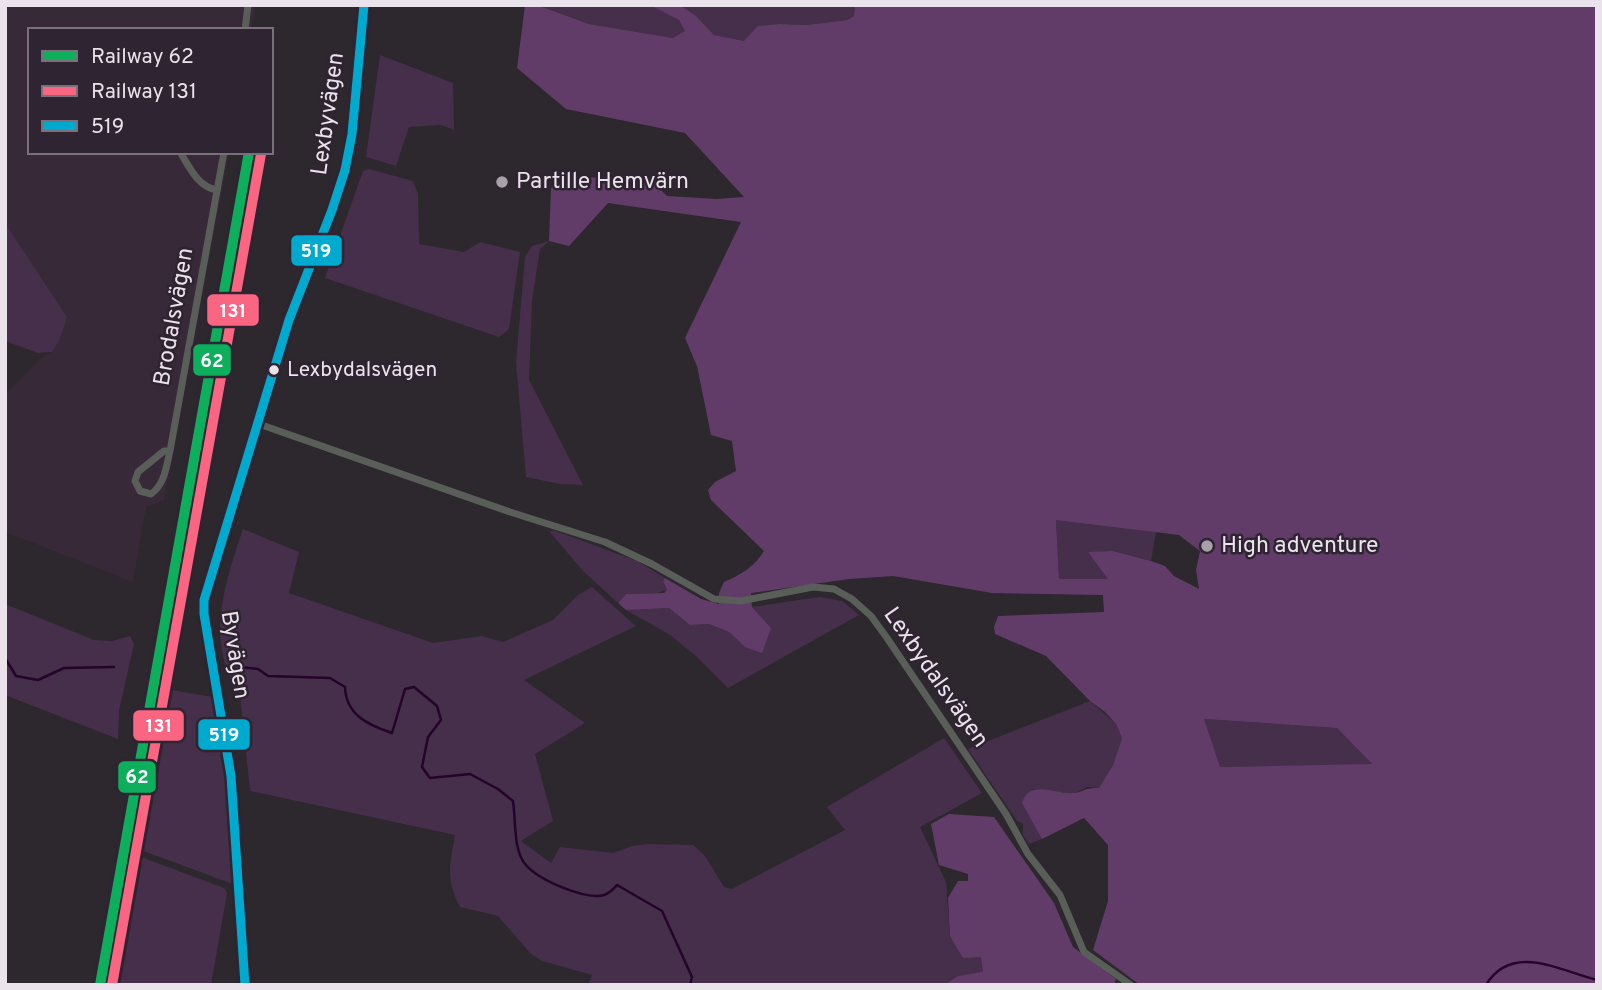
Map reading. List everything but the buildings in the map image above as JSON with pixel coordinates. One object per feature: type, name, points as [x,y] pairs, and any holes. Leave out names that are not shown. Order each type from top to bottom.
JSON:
[{"type":"street","points":[[245,28],[248,5]]},
{"type":"street","name":"Lexbyvägen","points":[[256,424],[297,296],[345,170],[352,134],[364,5]]},
{"type":"street","points":[[181,154],[200,183],[206,188],[217,190]]},
{"type":"street","name":"Brodalsvägen","points":[[170,451],[164,451],[138,471],[135,481],[140,491],[152,494],[160,486],[170,451],[224,154]]},
{"type":"street","name":"Byvägen","points":[[245,985],[231,776],[204,614],[204,600],[256,424]]},
{"type":"street","name":"Lexbydalsvägen","points":[[256,424],[499,509],[605,542],[652,564],[714,599],[741,601],[813,587],[834,589],[844,594],[871,616],[1006,814],[1028,854],[1060,895],[1084,952],[1131,985]]},
{"type":"shaded area","points":[[5,5],[256,5],[251,28],[28,28],[28,154],[229,154],[164,500],[146,507],[133,582],[5,532],[5,395],[40,359],[52,352],[67,317],[5,223]]},
{"type":"shaded area","points":[[525,5],[537,5],[589,24],[673,38],[685,31],[679,20],[650,5],[680,5],[696,16],[714,35],[744,41],[758,26],[806,25],[848,20],[854,16],[855,5],[1597,5],[1597,985],[1140,985],[1093,950],[1108,901],[1108,845],[1084,818],[1042,839],[1022,803],[1031,791],[1036,790],[1072,793],[1099,788],[1113,765],[1122,738],[1116,724],[1105,712],[1090,701],[1046,656],[995,634],[994,627],[998,616],[1104,612],[1103,595],[992,593],[893,576],[849,579],[751,593],[752,607],[771,628],[762,653],[745,647],[729,632],[709,624],[690,625],[669,608],[626,610],[618,603],[626,594],[664,593],[667,590],[663,581],[665,578],[701,599],[719,604],[719,593],[724,582],[747,569],[764,551],[711,500],[708,490],[715,482],[736,471],[732,441],[711,435],[697,366],[685,338],[741,222],[608,203],[569,246],[549,241],[551,188],[576,179],[601,177],[653,182],[667,196],[716,199],[744,197],[685,133],[566,109],[517,68]],"holes":[[[1056,520],[1179,535],[1200,551],[1196,570],[1199,589],[1174,576],[1165,566],[1113,551],[1088,552],[1108,579],[1059,579]],[[1204,719],[1337,728],[1372,764],[1220,767]]]},
{"type":"shaded area","points":[[537,5],[650,5],[679,20],[686,31],[673,38],[589,24]]},
{"type":"shaded area","points":[[680,5],[855,5],[854,16],[849,20],[806,25],[780,24],[744,41],[714,35],[696,16]]},
{"type":"shaded area","points":[[380,55],[453,83],[454,130],[441,125],[409,127],[396,166],[366,157]]},
{"type":"shaded area","points":[[369,169],[413,181],[418,194],[419,244],[464,252],[480,242],[520,252],[509,329],[499,337],[325,278],[363,171]]},
{"type":"shaded area","points":[[5,223],[67,317],[59,341],[52,352],[38,353],[5,341]]},
{"type":"shaded area","points":[[549,241],[540,249],[532,301],[529,380],[583,485],[560,484],[526,477],[516,362],[525,257],[532,246]]},
{"type":"shaded area","points":[[1056,519],[1156,532],[1151,561],[1113,551],[1089,553],[1109,579],[1059,580]]},
{"type":"shaded area","points":[[243,529],[299,552],[289,593],[433,643],[482,636],[503,642],[553,620],[578,595],[592,587],[636,626],[524,680],[585,723],[535,754],[553,821],[521,841],[551,863],[560,847],[613,853],[648,844],[693,845],[705,856],[724,887],[732,889],[845,830],[827,807],[944,738],[982,793],[920,827],[946,882],[950,936],[981,957],[983,973],[958,976],[944,985],[588,985],[592,975],[542,961],[530,953],[498,916],[460,907],[451,879],[450,863],[455,835],[250,791],[240,694],[229,675],[220,634],[225,591]]},
{"type":"shaded area","points":[[553,530],[637,561],[665,578],[663,581],[667,590],[626,594],[618,603],[583,571],[550,532]]},
{"type":"shaded area","points":[[820,597],[842,601],[859,615],[728,688],[670,635],[626,610],[669,608],[690,625],[709,624],[729,632],[745,647],[771,628],[752,607]]},
{"type":"shaded area","points":[[5,604],[94,640],[112,641],[130,636],[134,644],[119,710],[118,739],[5,695]]},
{"type":"shaded area","points":[[166,689],[213,697],[224,756],[234,882],[230,883],[130,846],[154,728]]},
{"type":"shaded area","points":[[1090,701],[1116,724],[1122,738],[1113,765],[1099,788],[1087,787],[1074,794],[1033,789],[1027,811],[1042,839],[1029,844],[1023,835],[1023,824],[1017,821],[968,749]]},
{"type":"shaded area","points":[[1204,719],[1337,728],[1373,765],[1219,767]]},
{"type":"shaded area","points":[[949,814],[994,817],[1054,903],[1073,947],[1116,979],[1114,985],[944,985],[958,976],[983,972],[981,957],[963,958],[950,936],[948,898],[958,881],[968,881],[968,874],[939,865],[931,824]]},
{"type":"shaded area","points":[[128,852],[224,888],[227,893],[211,985],[106,985]]},
{"type":"waterway","points":[[5,658],[16,676],[38,680],[64,668],[114,667]]},
{"type":"waterway","points":[[237,679],[240,667],[258,669],[268,676],[330,678],[345,687],[346,697],[354,712],[367,722],[392,733],[405,689],[414,687],[437,706],[441,720],[428,737],[422,767],[430,778],[470,774],[498,789],[513,801],[518,850],[525,864],[540,876],[585,895],[606,894],[617,885],[662,911],[692,977],[690,985]]},
{"type":"waterway","points":[[1486,985],[1497,972],[1509,965],[1523,962],[1553,966],[1597,980]]},
{"type":"rail line","name":"62","points":[[100,985],[249,154]]},
{"type":"rail line","name":"131","points":[[112,985],[261,154]]},
{"type":"transit line","name":"519","points":[[245,985],[231,776],[204,614],[204,600],[289,320],[345,170],[352,134],[364,5]]},
{"type":"place","name":"Partille Hemvärn","points":[[502,182]]},
{"type":"place","name":"Lexbydalsvägen","points":[[274,370]]},
{"type":"place","name":"High adventure","points":[[1207,546]]}]
